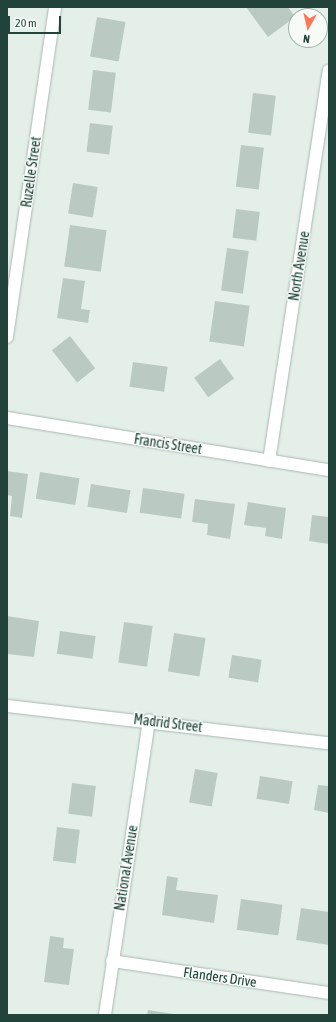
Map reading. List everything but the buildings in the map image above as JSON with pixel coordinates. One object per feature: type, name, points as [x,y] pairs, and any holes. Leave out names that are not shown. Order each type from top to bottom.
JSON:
[{"type":"street","name":"Ruzelle Street","points":[[7,337],[55,7]]},
{"type":"street","name":"North Avenue","points":[[269,461],[329,70]]},
{"type":"street","name":"Francis Street","points":[[7,418],[329,470]]},
{"type":"street","name":"Madrid Street","points":[[7,706],[149,720],[329,743]]},
{"type":"street","name":"National Avenue","points":[[105,1015],[149,720]]},
{"type":"street","name":"Flanders Drive","points":[[112,961],[329,993]]}]
